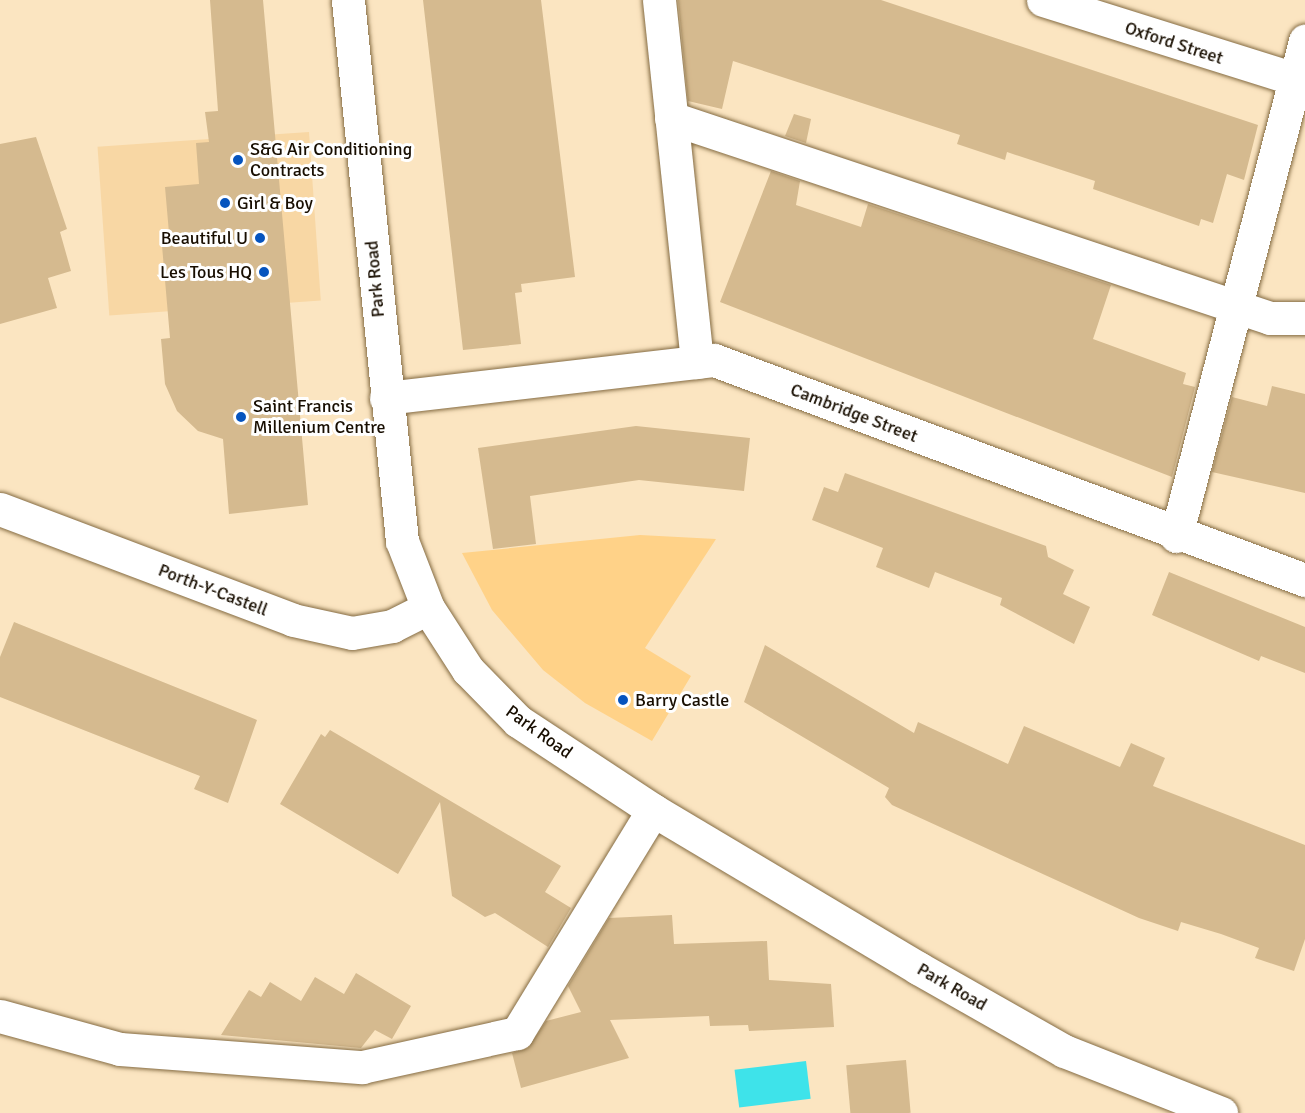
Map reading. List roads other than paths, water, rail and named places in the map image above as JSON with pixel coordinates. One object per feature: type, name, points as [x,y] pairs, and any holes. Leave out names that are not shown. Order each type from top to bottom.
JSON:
[{"type":"street","name":"Park Road","points":[[348,0],[402,541],[428,608],[468,670],[518,722],[653,810],[1064,1051],[1200,1110]]},
{"type":"street","points":[[659,0],[697,362]]},
{"type":"street","name":"Oxford Street","points":[[1043,0],[1301,83]]},
{"type":"street","points":[[1176,536],[1237,308],[1301,83],[1305,41]]},
{"type":"street","points":[[671,118],[1237,308],[1270,318],[1305,318]]},
{"type":"street","name":"Cambridge Street","points":[[386,398],[714,360],[1176,536],[1305,580]]},
{"type":"street","name":"Porth-Y-Castell","points":[[0,509],[293,620],[352,633],[392,626],[428,608]]},
{"type":"street","points":[[0,1016],[120,1049],[362,1066],[517,1033],[653,810]]},
{"type":"water","points":[[806,1061],[811,1099],[739,1107],[735,1070]]},
{"type":"place","name":"S&G Air Conditioning Contracts","points":[[238,160]]},
{"type":"place","name":"Girl & Boy","points":[[225,203]]},
{"type":"place","name":"Beautiful U","points":[[260,238]]},
{"type":"place","name":"Les Tous HQ","points":[[264,272]]},
{"type":"place","name":"Saint Francis Millenium Centre","points":[[241,417]]},
{"type":"place","name":"Barry Castle","points":[[623,700]]}]
